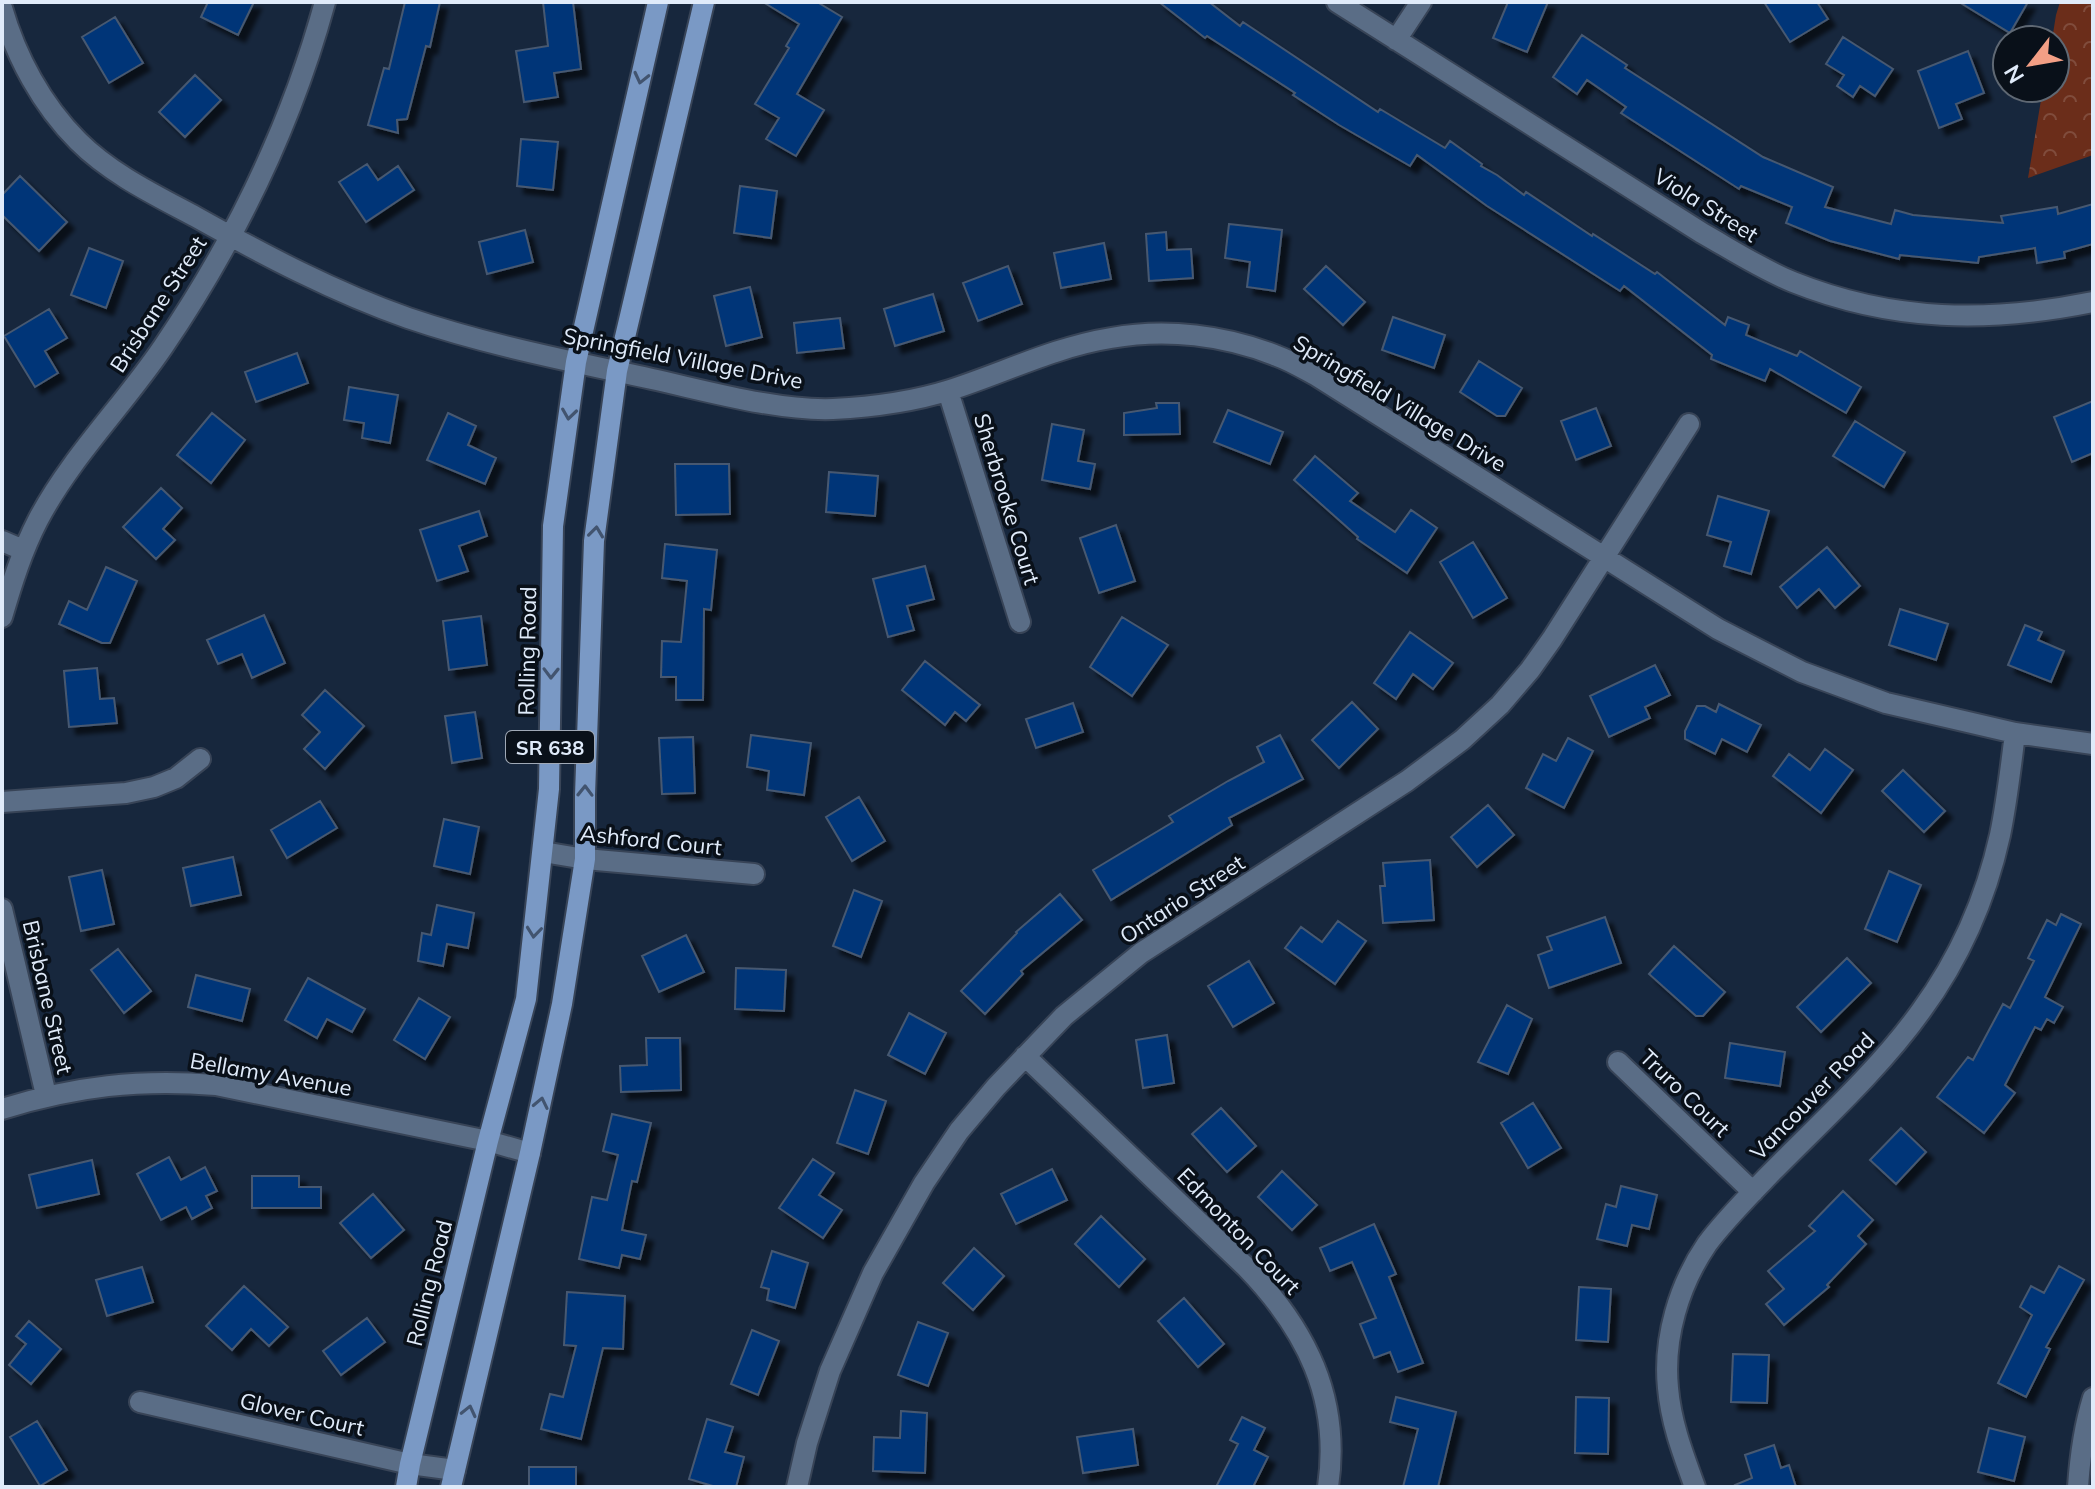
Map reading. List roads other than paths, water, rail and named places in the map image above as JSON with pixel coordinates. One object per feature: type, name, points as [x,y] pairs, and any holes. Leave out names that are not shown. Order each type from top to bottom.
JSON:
[{"type":"main road","name":"Rolling Road","points":[[406,1487],[488,1141],[526,999],[549,789],[553,526],[576,362],[658,2]]},
{"type":"main road","name":"SR 638","points":[[453,1478],[562,1004],[585,859],[594,541],[617,371],[704,2]]},
{"type":"street","name":"Brisbane Street","points":[[2,617],[23,550],[39,518],[64,478],[161,350],[231,237],[272,153],[293,101],[325,2]]},
{"type":"street","name":"Viola Street","points":[[1337,2],[1693,227],[1793,282],[1876,307],[1922,314],[1986,317],[2049,311],[2093,302]]},
{"type":"street","points":[[1396,40],[1421,2]]},
{"type":"street","name":"Springfield Village Drive","points":[[2,8],[19,54],[37,88],[79,142],[105,164],[231,237],[327,286],[408,318],[483,340],[732,397],[800,408],[831,409],[914,400],[1082,344],[1112,337],[1177,333],[1237,342],[1279,356],[1317,376],[1718,629],[1802,672],[1886,703],[2015,733],[2093,744]]},
{"type":"street","name":"Sherbrooke Court","points":[[948,391],[1020,622]]},
{"type":"street","name":"Ontario Street","points":[[797,1487],[807,1443],[830,1371],[873,1273],[924,1183],[959,1131],[1064,1016],[1141,953],[1407,781],[1462,740],[1500,705],[1530,670],[1689,424]]},
{"type":"street","points":[[2,541],[23,550]]},
{"type":"street","name":"Vancouver Road","points":[[1695,1487],[1672,1416],[1668,1386],[1667,1360],[1676,1309],[1708,1243],[1889,1051],[1922,1011],[1947,972],[1972,923],[1990,875],[2001,833],[2015,733]]},
{"type":"street","points":[[2,802],[126,793],[154,787],[176,778],[200,759]]},
{"type":"street","name":"Ashford Court","points":[[543,852],[585,859],[754,874]]},
{"type":"street","name":"Brisbane Street","points":[[2,909],[46,1095]]},
{"type":"street","name":"Edmonton Court","points":[[1025,1056],[1246,1267],[1272,1293],[1290,1318],[1305,1344],[1325,1402],[1331,1454],[1328,1487]]},
{"type":"street","name":"Truro Court","points":[[1618,1062],[1753,1192]]},
{"type":"street","name":"Bellamy Avenue","points":[[2,1109],[46,1095],[137,1082],[216,1085],[488,1141],[530,1153]]},
{"type":"street","points":[[2093,1398],[2088,1413],[2078,1487],[2093,1487]]},
{"type":"street","name":"Glover Court","points":[[140,1402],[410,1464],[453,1478]]}]
